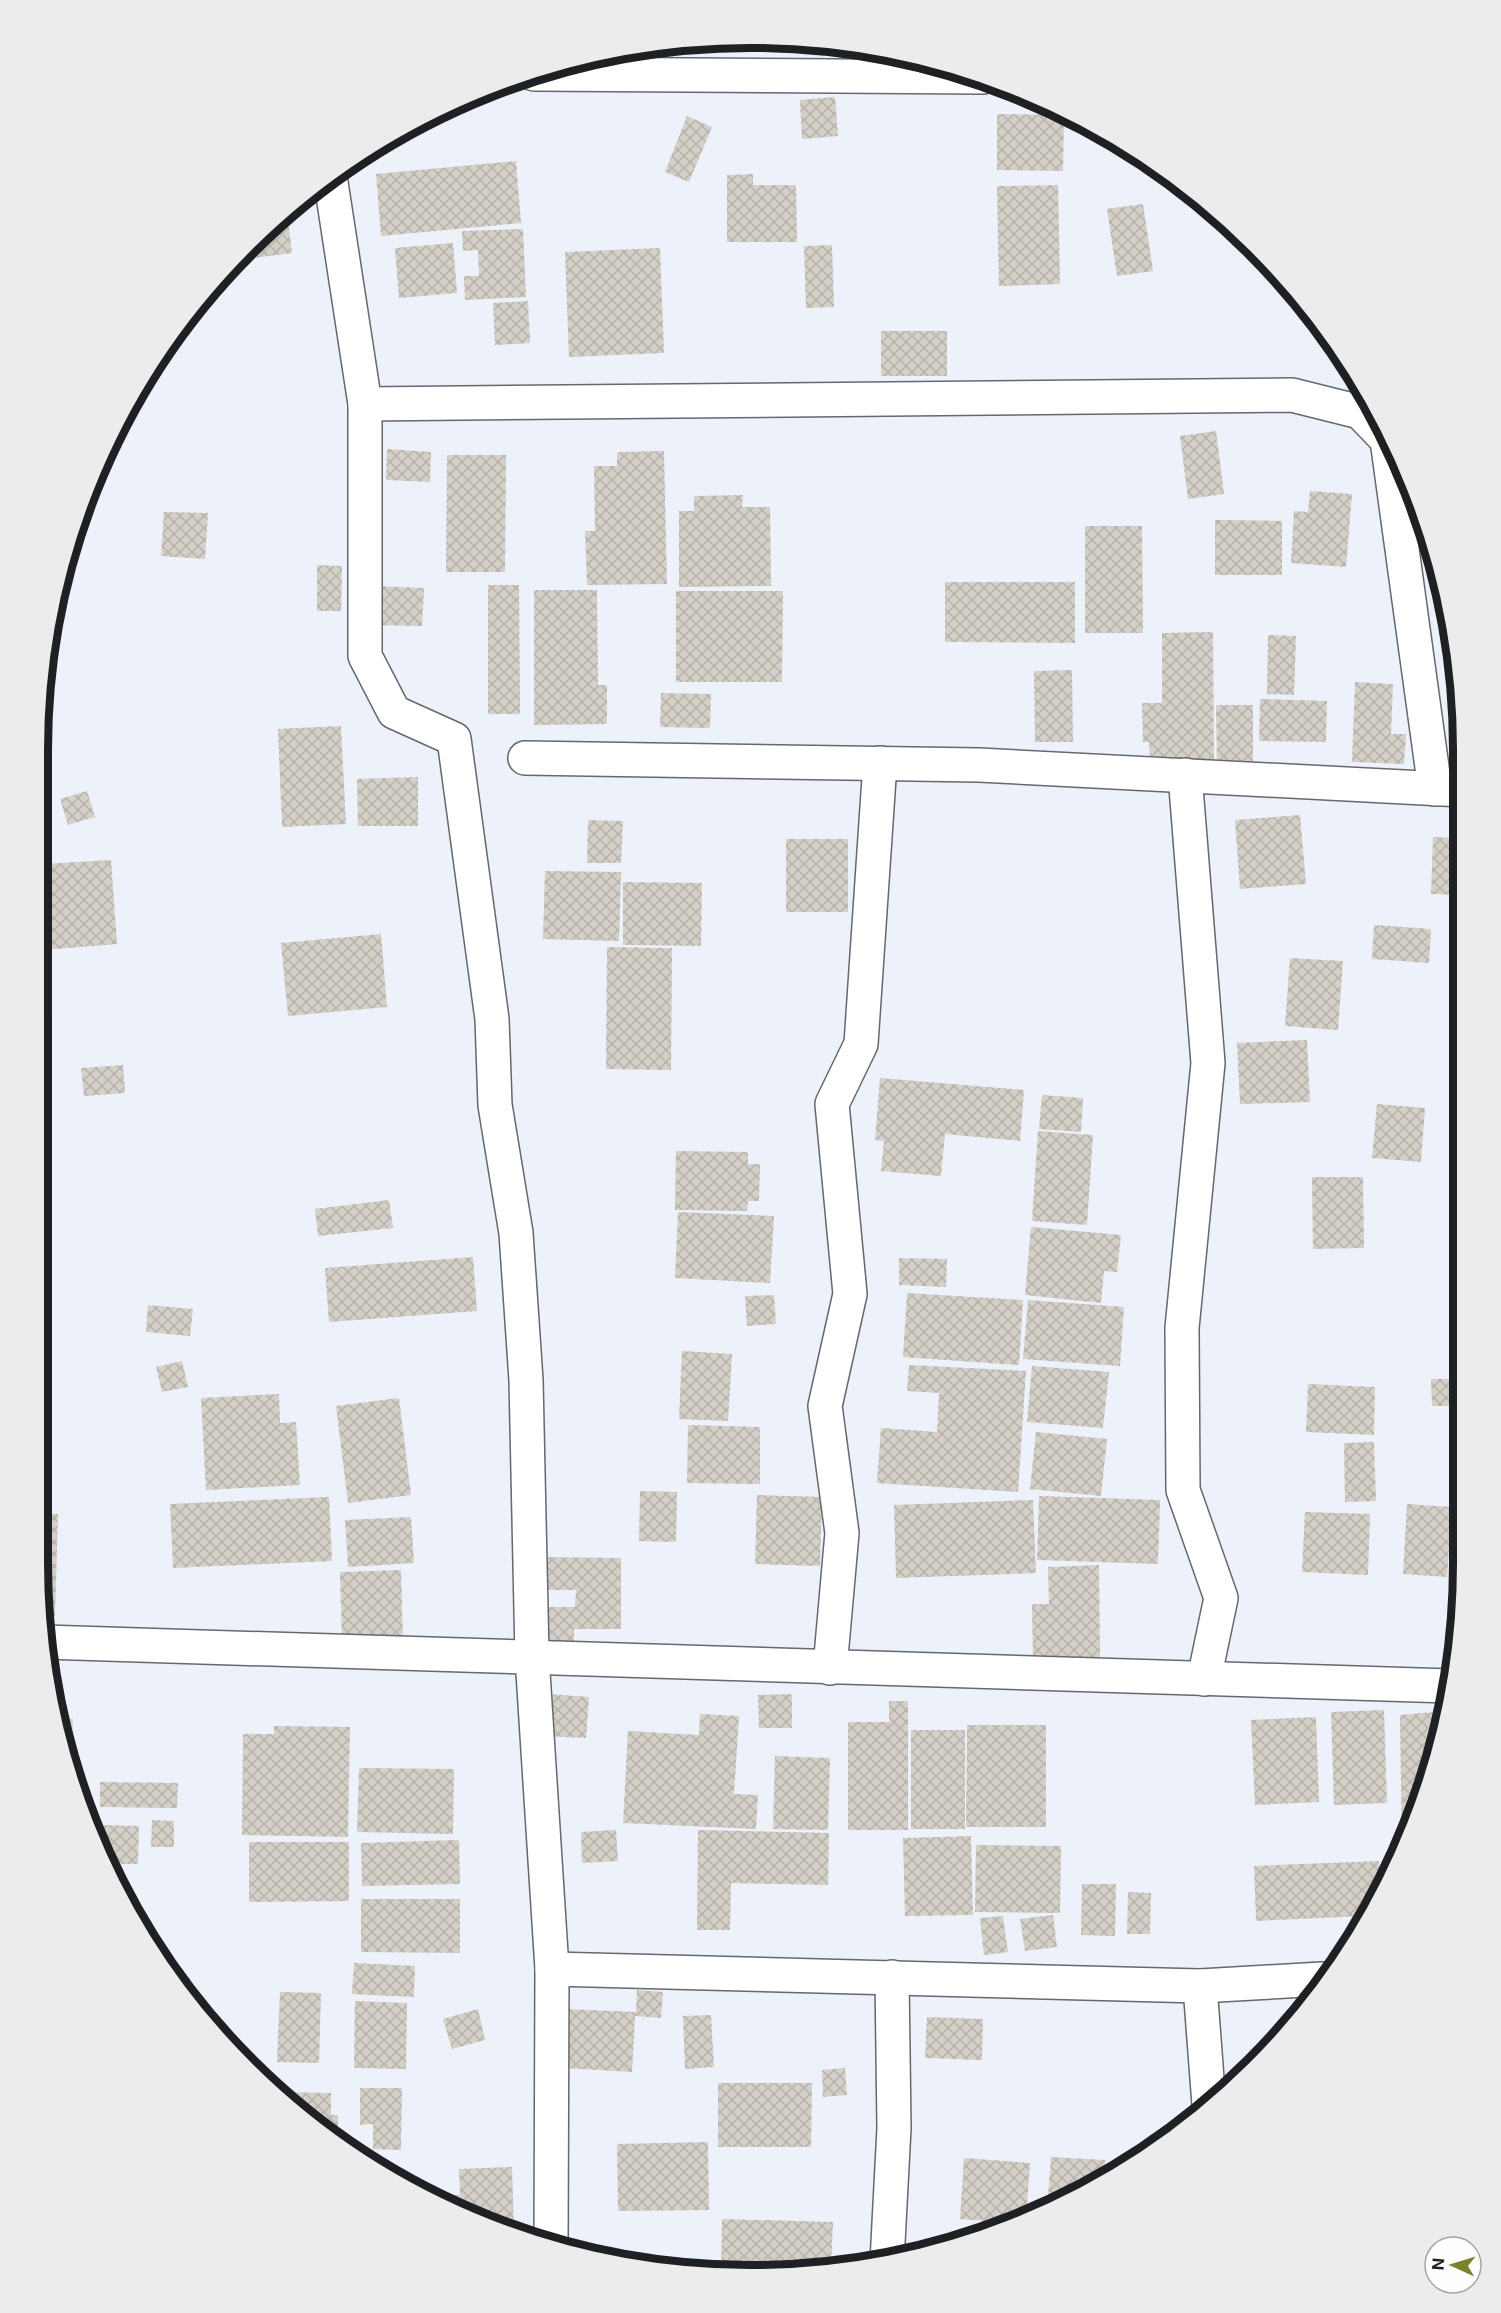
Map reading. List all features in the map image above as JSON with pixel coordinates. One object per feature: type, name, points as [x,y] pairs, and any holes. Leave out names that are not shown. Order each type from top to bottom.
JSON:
[{"type":"street","points":[[562,74],[948,77]]},
{"type":"street","points":[[332,187],[365,404],[365,656],[394,712],[454,739],[492,1019],[495,1105],[516,1233],[526,1380],[532,1657],[552,1969],[551,2236]]},
{"type":"street","points":[[365,404],[1292,395],[1360,412],[1373,426]]},
{"type":"street","points":[[525,758],[880,764],[1448,789],[1391,462]]},
{"type":"street","points":[[830,1668],[842,1533],[825,1406],[849,1294],[832,1104],[861,1044],[880,764]]},
{"type":"street","points":[[1185,776],[1208,1063],[1182,1328],[1183,1490],[1221,1598],[1204,1679]]},
{"type":"street","points":[[53,1642],[1442,1686]]},
{"type":"street","points":[[552,1969],[1200,1986],[1316,1979]]},
{"type":"street","points":[[888,2252],[894,2128],[892,1977]]},
{"type":"street","points":[[1200,1986],[1208,2096]]},
{"type":"building","points":[[835,97],[838,136],[802,139],[800,100]]},
{"type":"building","points":[[997,114],[1049,115],[1064,122],[1063,171],[997,170]]},
{"type":"building","points":[[687,116],[712,127],[689,182],[665,172]]},
{"type":"building","points":[[516,161],[521,223],[381,236],[376,174]]},
{"type":"building","points":[[753,174],[753,185],[796,185],[797,242],[727,242],[727,175]]},
{"type":"building","points":[[1058,185],[1060,284],[999,286],[997,186]]},
{"type":"building","points":[[1143,204],[1153,271],[1117,276],[1107,209]]},
{"type":"building","points":[[288,221],[292,253],[249,259]]},
{"type":"building","points":[[523,229],[526,297],[465,300],[464,276],[479,276],[478,250],[463,251],[462,231]]},
{"type":"building","points":[[453,243],[457,293],[399,298],[395,248]]},
{"type":"building","points":[[832,245],[834,307],[806,308],[804,246]]},
{"type":"building","points":[[660,248],[664,353],[569,357],[565,252]]},
{"type":"building","points":[[528,301],[530,343],[495,345],[493,303]]},
{"type":"building","points":[[881,331],[947,331],[947,376],[881,376]]},
{"type":"building","points":[[1216,431],[1224,494],[1188,499],[1180,436]]},
{"type":"building","points":[[387,449],[431,452],[430,482],[386,480]]},
{"type":"building","points":[[664,451],[667,584],[587,585],[585,531],[595,531],[594,466],[617,466],[617,452]]},
{"type":"building","points":[[447,455],[506,455],[505,572],[446,572]]},
{"type":"building","points":[[1310,491],[1352,494],[1346,567],[1291,563],[1294,511],[1308,512]]},
{"type":"building","points":[[743,495],[742,507],[770,507],[771,586],[679,587],[679,511],[694,511],[694,496]]},
{"type":"building","points":[[164,512],[208,513],[205,559],[161,556]]},
{"type":"building","points":[[1215,520],[1282,521],[1282,575],[1215,575]]},
{"type":"building","points":[[1085,526],[1142,526],[1143,633],[1085,633]]},
{"type":"building","points":[[317,565],[342,566],[341,611],[317,611]]},
{"type":"building","points":[[945,582],[1075,582],[1075,643],[945,642]]},
{"type":"building","points":[[488,585],[519,585],[520,714],[488,714]]},
{"type":"building","points":[[374,586],[424,588],[422,626],[372,625]]},
{"type":"building","points":[[534,590],[597,590],[598,685],[607,685],[607,724],[534,725]]},
{"type":"building","points":[[676,591],[783,591],[782,682],[676,682]]},
{"type":"building","points":[[1213,632],[1214,763],[1150,764],[1149,742],[1143,742],[1142,703],[1162,703],[1162,633]]},
{"type":"building","points":[[1268,635],[1296,636],[1294,695],[1267,694]]},
{"type":"building","points":[[1072,670],[1073,742],[1035,742],[1034,671]]},
{"type":"building","points":[[1355,682],[1393,684],[1391,734],[1406,734],[1404,764],[1352,762]]},
{"type":"building","points":[[661,693],[711,694],[710,728],[660,727]]},
{"type":"building","points":[[1260,699],[1327,701],[1326,742],[1259,741]]},
{"type":"building","points":[[1216,705],[1253,705],[1253,764],[1217,764]]},
{"type":"building","points":[[341,726],[346,824],[282,827],[278,729]]},
{"type":"building","points":[[418,777],[418,826],[358,826],[357,779]]},
{"type":"building","points":[[87,791],[95,817],[68,825],[60,799]]},
{"type":"building","points":[[1300,815],[1306,884],[1240,889],[1235,820]]},
{"type":"building","points":[[588,820],[623,821],[621,863],[587,863]]},
{"type":"building","points":[[1433,837],[1453,838],[1453,895],[1431,894]]},
{"type":"building","points":[[786,839],[848,839],[848,912],[786,912]]},
{"type":"building","points":[[111,860],[117,944],[48,950],[48,864]]},
{"type":"building","points":[[545,871],[621,872],[619,941],[543,939]]},
{"type":"building","points":[[623,882],[702,883],[701,946],[623,945]]},
{"type":"building","points":[[1374,925],[1431,929],[1429,963],[1372,959]]},
{"type":"building","points":[[381,934],[387,1007],[288,1016],[281,943]]},
{"type":"building","points":[[607,947],[672,948],[671,1070],[606,1069]]},
{"type":"building","points":[[1290,958],[1343,961],[1338,1030],[1285,1026]]},
{"type":"building","points":[[1307,1040],[1310,1102],[1240,1104],[1237,1043]]},
{"type":"building","points":[[123,1065],[125,1093],[84,1096],[81,1068]]},
{"type":"building","points":[[880,1078],[1024,1090],[1020,1141],[945,1134],[941,1176],[881,1171],[884,1141],[875,1140]]},
{"type":"building","points":[[1042,1095],[1083,1098],[1081,1132],[1039,1129]]},
{"type":"building","points":[[1377,1104],[1425,1108],[1421,1162],[1372,1158]]},
{"type":"building","points":[[1038,1131],[1093,1135],[1087,1225],[1032,1221]]},
{"type":"building","points":[[676,1151],[748,1152],[748,1164],[760,1164],[759,1201],[748,1201],[747,1211],[675,1210]]},
{"type":"building","points":[[1312,1177],[1363,1177],[1364,1248],[1313,1249]]},
{"type":"building","points":[[389,1200],[393,1228],[318,1236],[315,1209]]},
{"type":"building","points":[[678,1212],[774,1216],[770,1283],[675,1278]]},
{"type":"building","points":[[1031,1227],[1121,1235],[1117,1272],[1104,1271],[1101,1303],[1025,1295]]},
{"type":"building","points":[[473,1257],[477,1311],[329,1322],[325,1268]]},
{"type":"building","points":[[899,1258],[947,1259],[946,1287],[899,1285]]},
{"type":"building","points":[[907,1293],[1023,1300],[1019,1365],[903,1357]]},
{"type":"building","points":[[774,1295],[776,1324],[747,1326],[745,1296]]},
{"type":"building","points":[[1028,1300],[1124,1307],[1120,1366],[1023,1359]]},
{"type":"building","points":[[148,1305],[193,1309],[190,1336],[146,1332]]},
{"type":"building","points":[[682,1351],[732,1354],[728,1421],[679,1419]]},
{"type":"building","points":[[182,1361],[188,1387],[162,1392],[156,1367]]},
{"type":"building","points":[[909,1365],[1026,1371],[1018,1492],[877,1483],[881,1428],[937,1432],[939,1393],[907,1391]]},
{"type":"building","points":[[1032,1366],[1109,1372],[1103,1428],[1027,1422]]},
{"type":"building","points":[[1431,1379],[1453,1379],[1453,1406],[1432,1406]]},
{"type":"building","points":[[1308,1384],[1375,1387],[1374,1435],[1306,1432]]},
{"type":"building","points":[[279,1394],[280,1423],[296,1422],[300,1485],[206,1490],[201,1398]]},
{"type":"building","points":[[399,1398],[411,1495],[348,1503],[336,1406]]},
{"type":"building","points":[[688,1425],[760,1427],[760,1484],[687,1483]]},
{"type":"building","points":[[1036,1432],[1107,1439],[1101,1496],[1030,1489]]},
{"type":"building","points":[[1374,1442],[1376,1501],[1345,1502],[1344,1443]]},
{"type":"building","points":[[640,1491],[677,1492],[676,1542],[639,1541]]},
{"type":"building","points":[[757,1495],[822,1497],[820,1566],[755,1564]]},
{"type":"building","points":[[1039,1496],[1160,1500],[1158,1564],[1037,1560]]},
{"type":"building","points":[[329,1497],[332,1561],[173,1568],[170,1504]]},
{"type":"building","points":[[1033,1500],[1036,1573],[896,1578],[894,1505]]},
{"type":"building","points":[[1407,1504],[1452,1507],[1447,1577],[1403,1574]]},
{"type":"building","points":[[1305,1512],[1370,1514],[1368,1575],[1302,1572]]},
{"type":"building","points":[[48,1514],[58,1514],[55,1617],[51,1617],[50,1608]]},
{"type":"building","points":[[411,1517],[414,1563],[348,1567],[345,1520]]},
{"type":"building","points":[[542,1557],[621,1558],[621,1629],[574,1629],[574,1645],[544,1645],[544,1607],[575,1607],[576,1590],[541,1590]]},
{"type":"building","points":[[1099,1565],[1100,1659],[1033,1660],[1032,1604],[1049,1604],[1048,1567]]},
{"type":"building","points":[[401,1570],[403,1640],[342,1642],[340,1572]]},
{"type":"building","points":[[548,1694],[589,1697],[586,1738],[545,1736]]},
{"type":"building","points":[[792,1694],[792,1728],[759,1728],[758,1695]]},
{"type":"building","points":[[889,1701],[908,1701],[908,1830],[848,1830],[848,1722],[889,1722]]},
{"type":"building","points":[[1384,1710],[1387,1803],[1334,1805],[1331,1712]]},
{"type":"building","points":[[1437,1712],[1416,1788],[1402,1826],[1400,1715]]},
{"type":"building","points":[[700,1714],[739,1716],[734,1794],[758,1795],[756,1829],[623,1823],[628,1731],[699,1735]]},
{"type":"building","points":[[1316,1717],[1319,1802],[1255,1805],[1251,1720]]},
{"type":"building","points":[[66,1719],[73,1719],[72,1743]]},
{"type":"building","points":[[967,1725],[1046,1725],[1046,1827],[966,1827]]},
{"type":"building","points":[[274,1726],[350,1727],[348,1837],[242,1835],[243,1734],[274,1734]]},
{"type":"building","points":[[911,1730],[965,1730],[965,1829],[911,1829]]},
{"type":"building","points":[[775,1756],[830,1758],[828,1830],[773,1829]]},
{"type":"building","points":[[359,1768],[454,1769],[453,1834],[357,1832]]},
{"type":"building","points":[[100,1782],[178,1783],[177,1808],[100,1807]]},
{"type":"building","points":[[152,1820],[174,1821],[174,1847],[151,1847]]},
{"type":"building","points":[[104,1825],[139,1826],[138,1864],[116,1864],[104,1838]]},
{"type":"building","points":[[616,1830],[618,1861],[582,1863],[581,1832]]},
{"type":"building","points":[[698,1830],[829,1833],[828,1885],[731,1883],[730,1930],[697,1930]]},
{"type":"building","points":[[971,1836],[973,1915],[905,1916],[903,1838]]},
{"type":"building","points":[[459,1840],[460,1884],[362,1886],[361,1843]]},
{"type":"building","points":[[249,1842],[349,1842],[349,1901],[249,1902]]},
{"type":"building","points":[[976,1845],[1061,1846],[1060,1913],[975,1912]]},
{"type":"building","points":[[1379,1861],[1379,1876],[1358,1916],[1256,1921],[1254,1866]]},
{"type":"building","points":[[1082,1884],[1116,1884],[1115,1936],[1081,1935]]},
{"type":"building","points":[[1128,1892],[1151,1893],[1150,1934],[1127,1934]]},
{"type":"building","points":[[361,1899],[460,1899],[460,1953],[361,1952]]},
{"type":"building","points":[[1053,1915],[1057,1947],[1025,1951],[1020,1919]]},
{"type":"building","points":[[1003,1916],[1008,1952],[984,1955],[980,1918]]},
{"type":"building","points":[[354,1963],[415,1966],[414,1997],[352,1994]]},
{"type":"building","points":[[637,1990],[663,1992],[661,2018],[635,2016],[632,2072],[563,2068],[566,2009],[636,2012]]},
{"type":"building","points":[[280,1992],[321,1993],[319,2063],[277,2062]]},
{"type":"building","points":[[355,2001],[407,2003],[406,2069],[354,2068]]},
{"type":"building","points":[[478,2009],[485,2040],[452,2049],[443,2019]]},
{"type":"building","points":[[711,2015],[714,2067],[685,2069],[683,2016]]},
{"type":"building","points":[[927,2017],[983,2019],[982,2060],[925,2058]]},
{"type":"building","points":[[845,2068],[847,2095],[823,2097],[822,2070]]},
{"type":"building","points":[[718,2083],[812,2083],[811,2147],[718,2147]]},
{"type":"building","points":[[360,2088],[402,2088],[401,2150],[373,2149],[373,2124],[360,2125]]},
{"type":"building","points":[[288,2092],[331,2093],[331,2115],[338,2115],[338,2131]]},
{"type":"building","points":[[708,2142],[709,2210],[618,2211],[617,2144]]},
{"type":"building","points":[[1051,2157],[1105,2160],[1105,2169],[1048,2199]]},
{"type":"building","points":[[964,2158],[1030,2163],[1027,2208],[994,2221],[960,2219]]},
{"type":"building","points":[[512,2167],[514,2224],[450,2198],[450,2195],[460,2195],[459,2169]]},
{"type":"building","points":[[722,2219],[833,2222],[831,2260],[750,2265],[721,2264]]}]
